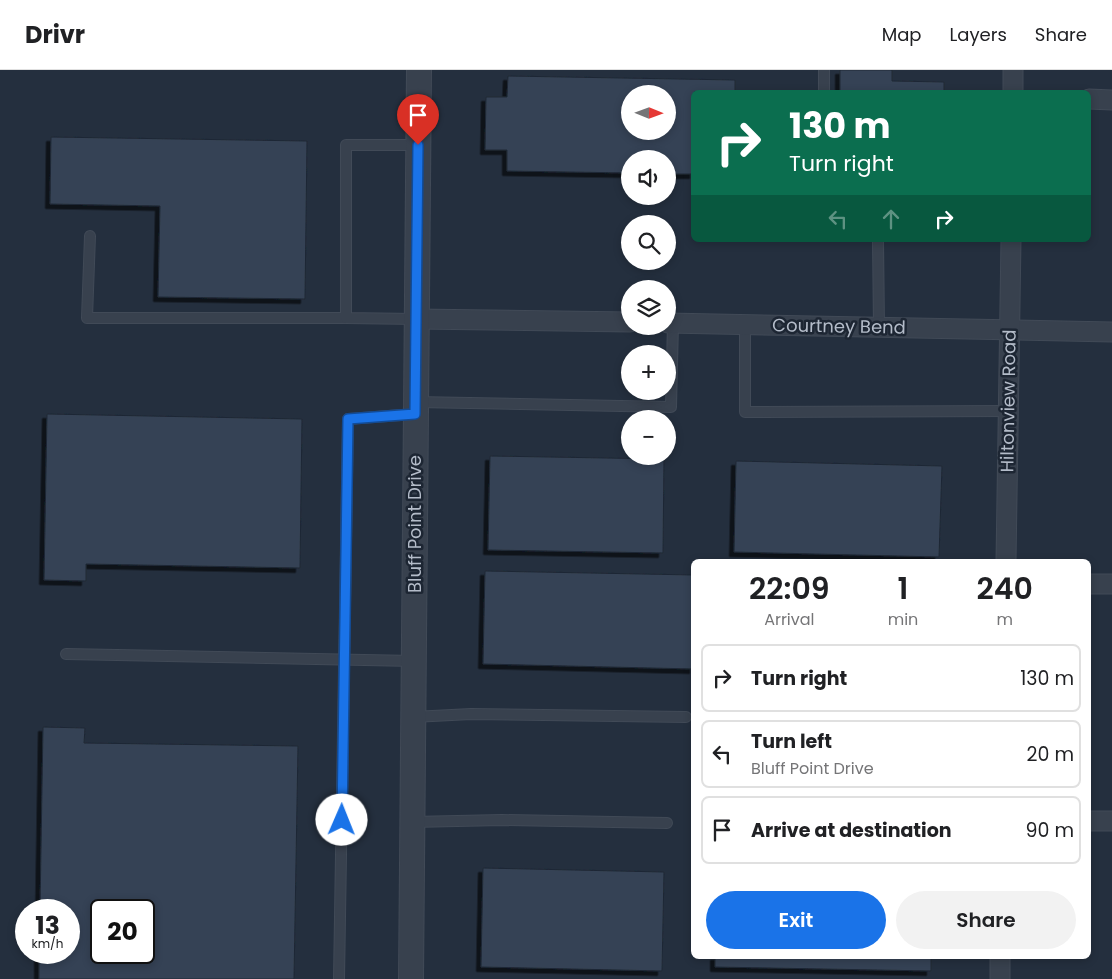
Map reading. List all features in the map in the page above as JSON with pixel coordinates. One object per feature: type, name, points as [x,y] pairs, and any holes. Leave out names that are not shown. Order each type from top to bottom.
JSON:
[{"type":"street","name":"Bluff Point Drive","points":[[411,979],[418,70]]},
{"type":"street","points":[[1013,70],[1013,90]]},
{"type":"street","points":[[1091,100],[1112,100]]},
{"type":"street","name":"Hiltonview Road","points":[[1006,559],[1011,242]]},
{"type":"street","points":[[416,319],[621,322]]},
{"type":"street","name":"Courtney Bend","points":[[676,323],[1112,332]]},
{"type":"street","points":[[1091,584],[1112,584]]},
{"type":"street","points":[[1091,821],[1112,821]]},
{"type":"street","points":[[1000,959],[1000,979]]},
{"type":"lane","points":[[824,70],[824,90]]},
{"type":"lane","points":[[346,318],[346,145],[418,145]]},
{"type":"lane","points":[[90,236],[87,318],[416,319]]},
{"type":"lane","points":[[878,242],[880,327]]},
{"type":"lane","points":[[745,324],[745,412],[1008,411]]},
{"type":"lane","points":[[339,979],[348,419],[415,408],[670,407],[670,335]]},
{"type":"lane","points":[[66,654],[414,661]]},
{"type":"lane","points":[[413,717],[471,714],[686,717]]},
{"type":"lane","points":[[412,822],[502,820],[667,823]]},
{"type":"building","points":[[840,70],[892,70],[892,81],[944,82],[944,90],[840,90]]},
{"type":"building","points":[[508,76],[735,80],[735,90],[691,90],[691,174],[676,174],[676,150],[621,150],[621,173],[507,171],[507,150],[485,150],[486,97],[507,97]]},
{"type":"building","points":[[51,137],[307,141],[305,299],[158,297],[160,206],[50,204]]},
{"type":"building","points":[[47,414],[302,419],[300,568],[86,564],[86,581],[44,580]]},
{"type":"building","points":[[490,456],[621,458],[621,465],[664,465],[663,553],[488,550]]},
{"type":"building","points":[[736,461],[942,466],[939,557],[734,552]]},
{"type":"building","points":[[485,571],[691,575],[691,669],[483,664]]},
{"type":"building","points":[[43,727],[85,728],[84,743],[298,746],[294,979],[39,979],[39,964],[80,964],[80,899],[40,899]]},
{"type":"building","points":[[483,868],[664,872],[662,971],[481,967]]},
{"type":"building","points":[[715,959],[931,959],[931,971],[715,967]]},
{"type":"route","points":[[342,820],[348,419],[415,414],[418,145]]}]
